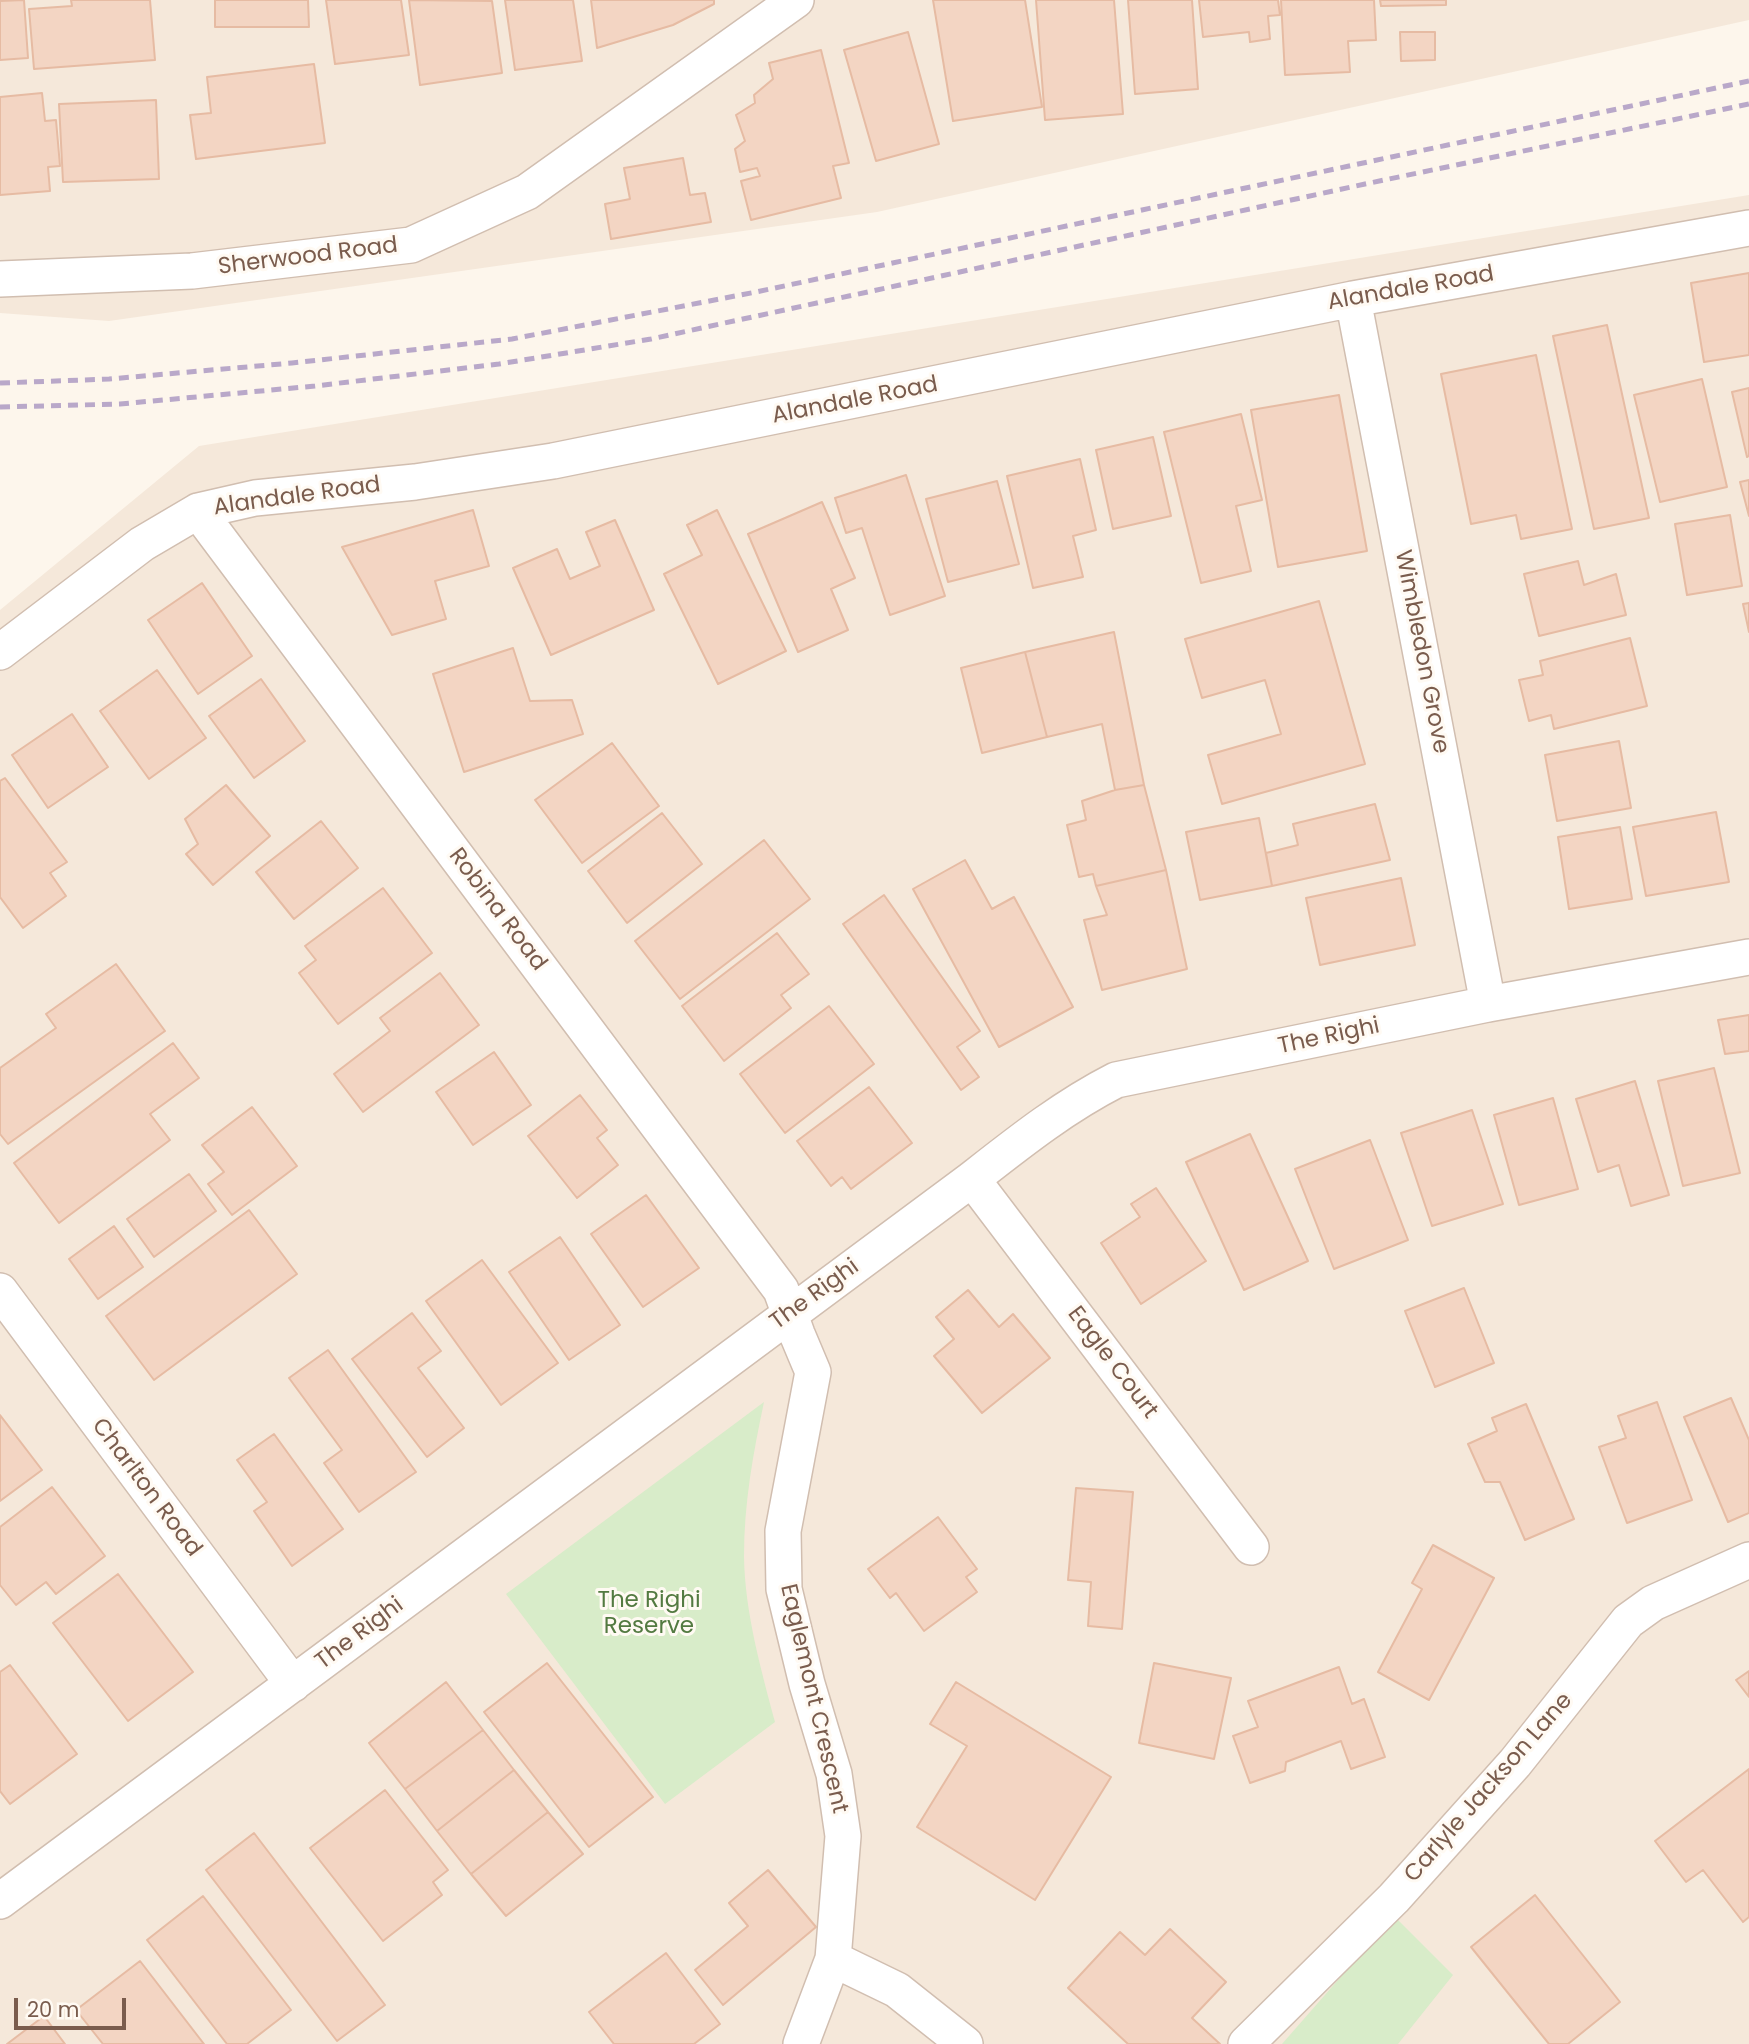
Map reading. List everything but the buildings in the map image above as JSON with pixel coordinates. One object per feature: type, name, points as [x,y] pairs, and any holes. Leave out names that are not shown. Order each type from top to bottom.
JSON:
[{"type":"street","name":"Sherwood Road","points":[[0,279],[192,271],[411,244],[527,192],[796,0]]},
{"type":"street","name":"Alandale Road","points":[[0,652],[142,544],[198,510],[255,498],[415,482],[553,461],[1353,299],[1749,228]]},
{"type":"street","name":"Wimbledon Grove","points":[[1353,299],[1488,1004]]},
{"type":"street","name":"Robina Road","points":[[198,510],[781,1290],[789,1313]]},
{"type":"street","name":"The Righi","points":[[0,1901],[972,1179],[1051,1117],[1085,1096],[1116,1080],[1488,1004],[1749,957]]},
{"type":"street","name":"Eagle Court","points":[[972,1179],[1251,1547]]},
{"type":"street","name":"Charlton Road","points":[[0,1291],[293,1684]]},
{"type":"street","name":"Eaglemont Crescent","points":[[789,1313],[813,1372],[783,1531],[784,1589],[807,1684],[834,1774],[843,1836],[833,1959],[801,2044]]},
{"type":"street","name":"Carlyle Jackson Lane","points":[[1246,2044],[1394,1898],[1515,1763],[1628,1621],[1653,1603],[1749,1560]]},
{"type":"street","points":[[833,1959],[897,1990],[965,2044]]},
{"type":"shaded area","points":[[0,0],[1749,0],[1749,20],[877,212],[109,321],[0,313]]},
{"type":"shaded area","points":[[1749,195],[1749,2044],[0,2044],[0,610],[199,446]]},
{"type":"green space","name":"The Righi Reserve","points":[[764,1402],[750,1479],[744,1557],[751,1620],[775,1722],[665,1804],[506,1594]]},
{"type":"green space","points":[[1394,1916],[1453,1975],[1398,2044],[1282,2044]]},
{"type":"railway","points":[[0,383],[109,379],[292,363],[512,339],[756,292],[1749,81]]},
{"type":"railway","points":[[0,407],[120,404],[315,386],[499,364],[651,339],[1365,184],[1749,104]]}]
